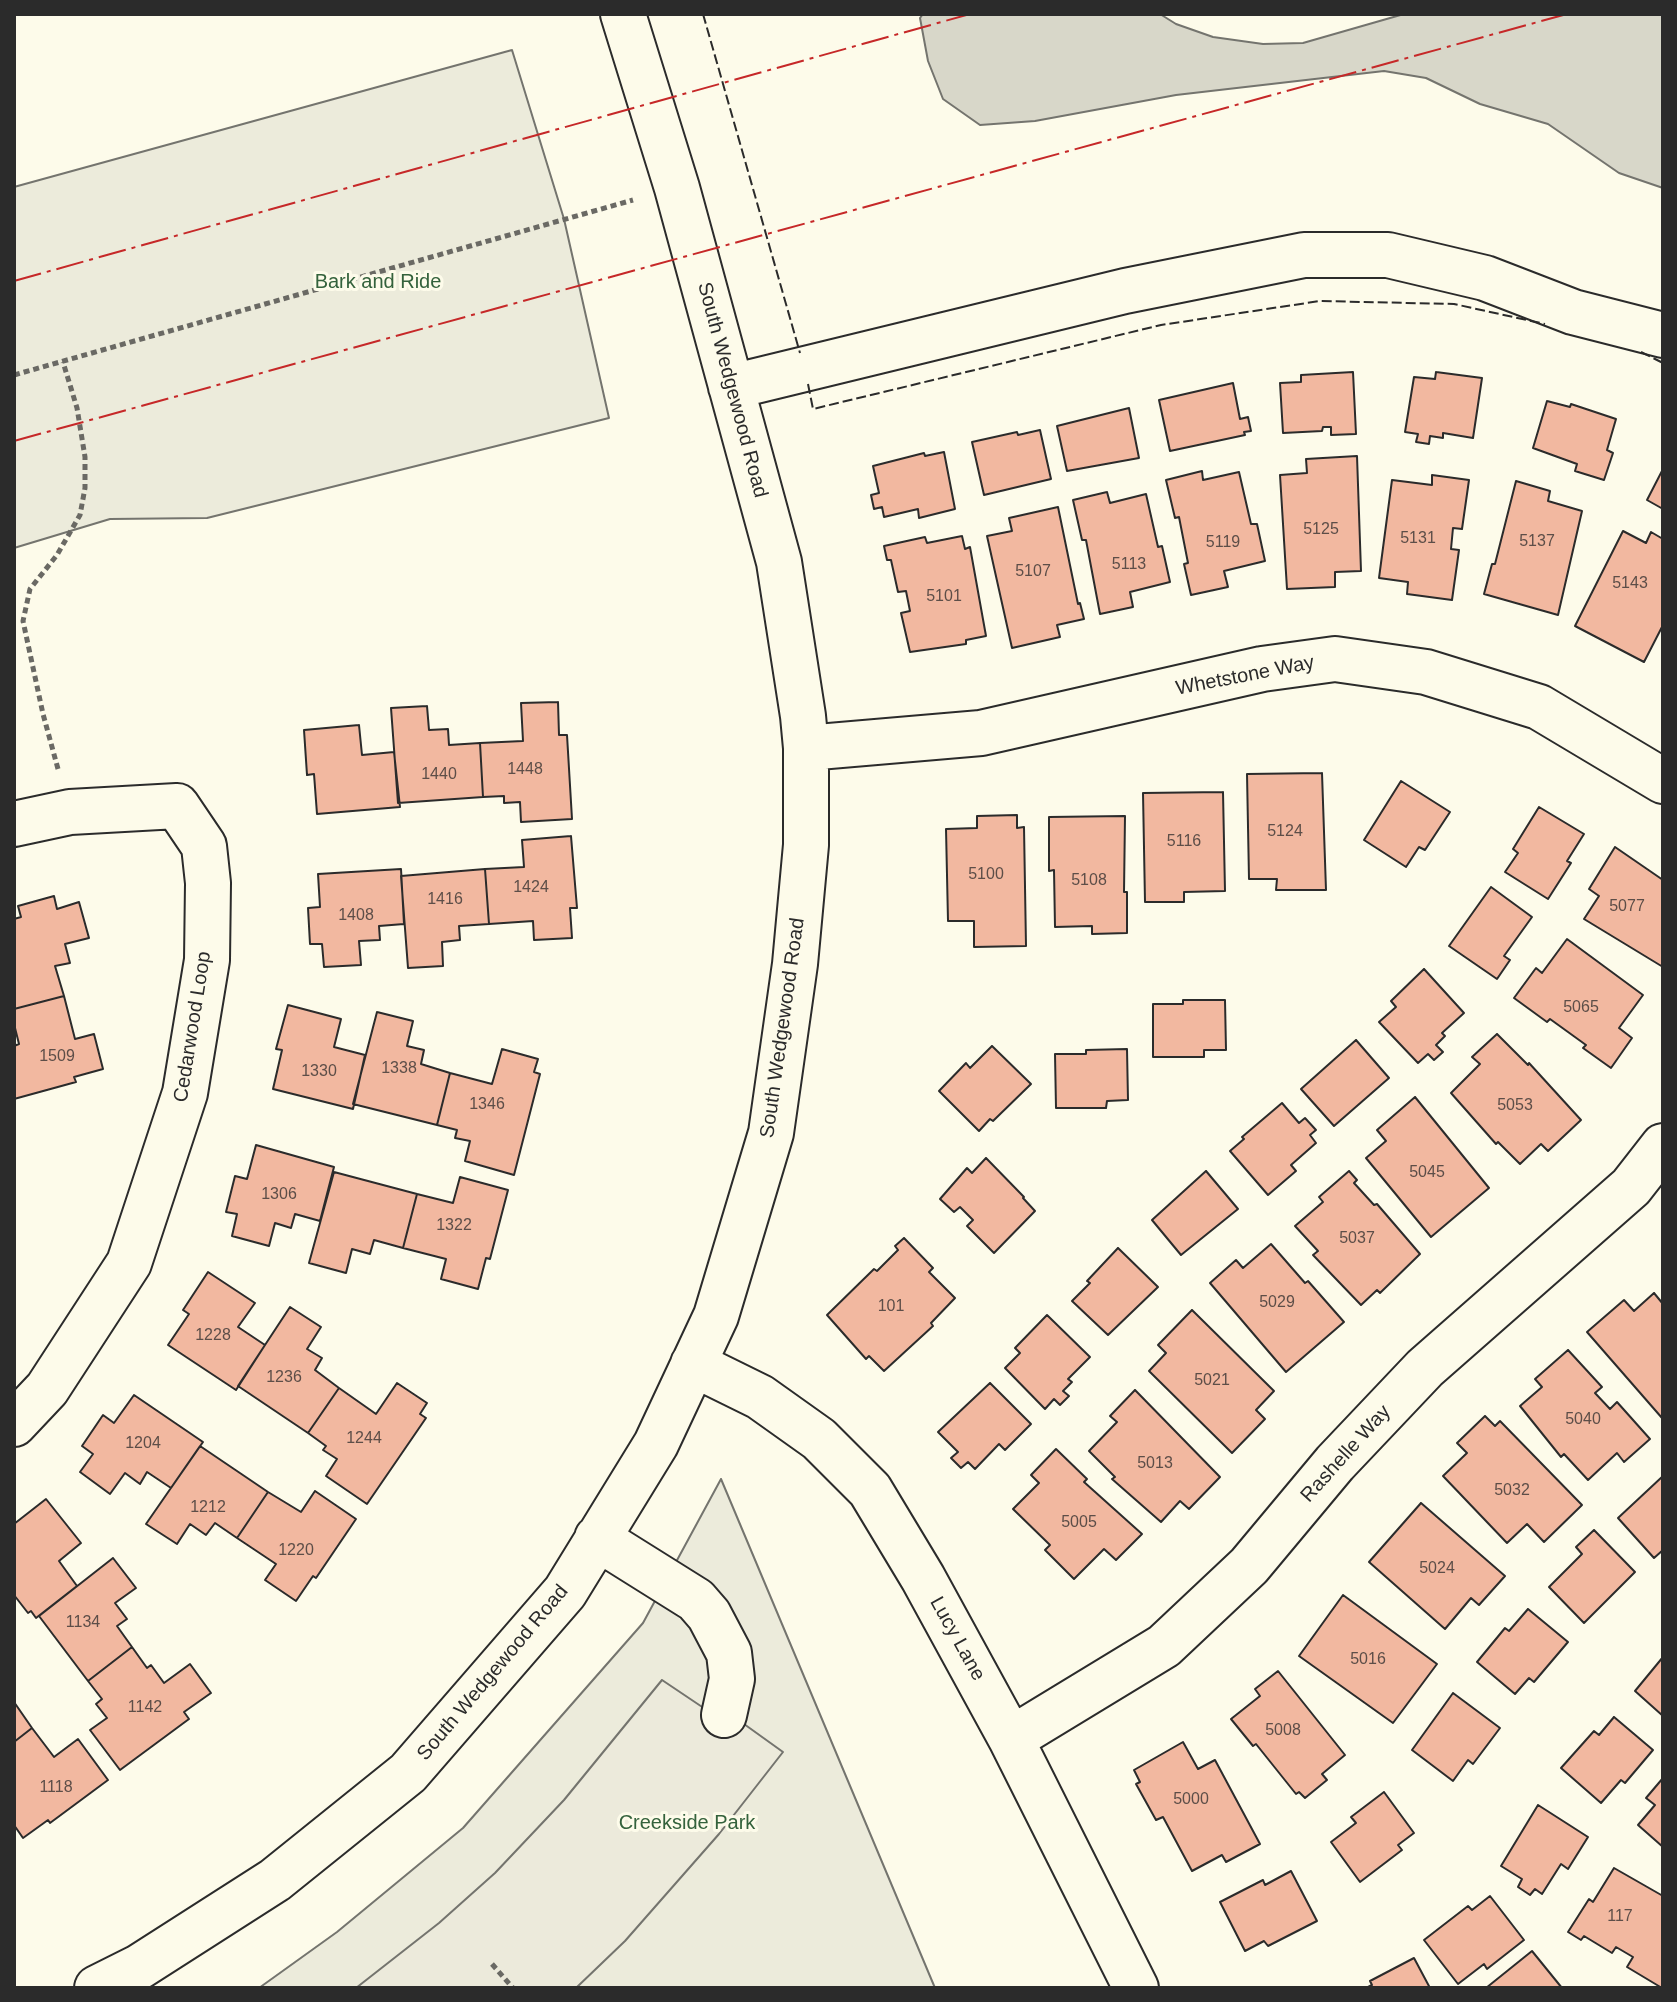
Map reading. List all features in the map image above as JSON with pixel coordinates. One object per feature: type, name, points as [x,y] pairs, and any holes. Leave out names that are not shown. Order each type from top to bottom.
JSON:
[{"type":"street","name":"South Wedgewood Road","points":[[97,1988],[139,1967],[275,1880],[408,1773],[565,1592],[656,1444],[716,1316],[771,1133],[795,964],[806,845],[806,748],[779,562],[677,188],[623,14]]},
{"type":"street","points":[[731,387],[1125,291],[1304,255],[1388,255],[1485,278],[1573,312],[1663,335]]},
{"type":"street","name":"Whetstone Way","points":[[806,748],[981,733],[1262,669],[1335,659],[1426,672],[1539,707],[1663,781]]},
{"type":"street","name":"Cedarwood Loop","points":[[14,824],[70,812],[177,806],[204,846],[208,883],[207,960],[185,1093],[129,1263],[47,1389],[14,1424]]},
{"type":"street","name":"Rashelle Way","points":[[1011,1739],[1164,1646],[1249,1566],[1335,1463],[1425,1368],[1631,1187],[1663,1146]]},
{"type":"street","name":"Lucy Lane","points":[[693,1364],[760,1397],[819,1439],[870,1490],[923,1578],[1011,1739],[1136,1988]]},
{"type":"street","points":[[597,1538],[696,1600],[709,1615],[729,1653],[732,1679],[724,1715]]},
{"type":"path","points":[[14,375],[677,188]]},
{"type":"path","points":[[63,362],[77,408],[85,457],[85,488],[80,515],[57,555],[30,589],[23,621],[43,714],[70,812]]},
{"type":"path","points":[[492,1964],[513,1988]]},
{"type":"green space","name":"Bark and Ride","points":[[512,50],[564,219],[609,418],[207,518],[110,519],[14,548],[14,187]]},
{"type":"green space","name":"Creekside Park","points":[[721,1479],[935,1988],[259,1988],[337,1932],[463,1828],[643,1623]]},
{"type":"shaded area","points":[[923,14],[1160,14],[1176,24],[1213,37],[1263,44],[1303,43],[1404,14],[1663,14],[1663,188],[1619,173],[1548,124],[1480,104],[1426,78],[1384,71],[1176,95],[1035,121],[980,125],[943,99],[928,61],[920,18]]},
{"type":"shaded area","points":[[662,1680],[732,1727],[744,1724],[783,1752],[719,1834],[625,1941],[576,1988],[356,1988],[439,1923],[495,1873],[564,1800]]},
{"type":"building","points":[[1353,372],[1356,434],[1331,435],[1331,427],[1323,427],[1322,431],[1283,433],[1280,383],[1301,382],[1301,375]]},
{"type":"building","points":[[1436,372],[1482,378],[1473,438],[1443,433],[1443,438],[1430,436],[1429,444],[1416,442],[1418,434],[1405,432],[1414,377],[1435,379]]},
{"type":"building","points":[[1233,383],[1240,419],[1248,417],[1251,431],[1244,432],[1245,435],[1170,451],[1159,400]]},
{"type":"building","points":[[1547,401],[1570,407],[1571,404],[1616,419],[1607,450],[1613,453],[1604,480],[1575,471],[1577,464],[1533,448]]},
{"type":"building","points":[[1129,408],[1139,458],[1067,471],[1057,426]]},
{"type":"building","points":[[1040,430],[1051,479],[984,495],[972,442]]},
{"type":"building","points":[[944,452],[955,509],[919,518],[918,509],[884,517],[882,507],[874,509],[871,495],[879,493],[873,466],[924,453],[925,456]]},
{"type":"building","points":[[1357,456],[1361,571],[1335,572],[1335,587],[1287,589],[1280,475],[1307,473],[1306,459]]},
{"type":"building","points":[[1663,469],[1663,509],[1647,500]]},
{"type":"building","points":[[1202,471],[1203,480],[1239,472],[1251,524],[1257,524],[1265,561],[1224,571],[1228,587],[1191,595],[1179,517],[1175,518],[1166,480]]},
{"type":"building","points":[[1432,475],[1469,480],[1462,529],[1453,528],[1451,549],[1459,550],[1452,600],[1407,594],[1408,582],[1379,578],[1392,480],[1432,485]]},
{"type":"building","points":[[1516,481],[1550,491],[1548,501],[1582,511],[1558,615],[1484,594],[1492,564],[1495,564]]},
{"type":"building","points":[[1107,492],[1110,503],[1146,494],[1170,582],[1130,592],[1133,607],[1100,614],[1086,540],[1082,540],[1073,500]]},
{"type":"building","points":[[1058,507],[1078,604],[1084,619],[1057,625],[1060,637],[1012,648],[987,536],[1012,531],[1009,518]]},
{"type":"building","points":[[1623,531],[1646,543],[1651,532],[1663,539],[1663,625],[1644,662],[1575,626]]},
{"type":"building","points":[[962,536],[965,549],[970,547],[986,636],[966,640],[966,644],[910,652],[901,613],[910,611],[906,591],[898,592],[891,560],[887,560],[884,546],[925,537],[927,543]]},
{"type":"building","points":[[558,702],[559,735],[567,735],[572,819],[521,822],[520,802],[504,803],[504,796],[483,797],[480,743],[523,741],[521,703]]},
{"type":"building","points":[[427,706],[429,730],[448,729],[449,745],[480,743],[483,797],[398,803],[391,708]]},
{"type":"building","points":[[359,725],[362,755],[394,752],[400,807],[317,814],[314,774],[307,775],[304,730]]},
{"type":"building","points":[[1322,773],[1326,890],[1276,890],[1277,879],[1249,879],[1247,774]]},
{"type":"building","points":[[1401,781],[1450,812],[1425,850],[1419,847],[1406,867],[1364,840]]},
{"type":"building","points":[[1223,792],[1225,891],[1184,892],[1184,902],[1145,902],[1143,793]]},
{"type":"building","points":[[1539,807],[1584,834],[1567,861],[1571,863],[1548,899],[1505,872],[1518,853],[1513,849]]},
{"type":"building","points":[[1017,815],[1017,828],[1024,827],[1026,946],[974,947],[974,921],[948,921],[946,829],[977,828],[977,816]]},
{"type":"building","points":[[1125,816],[1127,933],[1092,934],[1092,926],[1055,927],[1054,870],[1049,871],[1049,817]]},
{"type":"building","points":[[571,836],[577,908],[570,908],[572,938],[534,940],[533,921],[489,924],[485,869],[524,867],[522,840]]},
{"type":"building","points":[[1615,847],[1663,880],[1663,967],[1584,919],[1599,896],[1589,889]]},
{"type":"building","points":[[401,869],[404,924],[379,926],[380,940],[359,941],[361,965],[324,967],[322,944],[310,944],[308,908],[320,907],[318,874]]},
{"type":"building","points":[[485,869],[489,924],[459,926],[460,940],[442,942],[443,966],[408,968],[401,876]]},
{"type":"building","points":[[1491,887],[1532,917],[1504,956],[1510,960],[1497,979],[1449,946]]},
{"type":"building","points":[[54,896],[57,909],[79,902],[89,938],[65,944],[70,963],[55,966],[64,996],[14,1009],[14,919],[21,917],[18,906]]},
{"type":"building","points":[[1567,939],[1643,995],[1619,1028],[1632,1038],[1611,1068],[1550,1019],[1547,1022],[1514,998],[1536,968],[1542,973]]},
{"type":"building","points":[[1424,969],[1464,1013],[1442,1033],[1445,1036],[1436,1045],[1443,1052],[1434,1060],[1428,1054],[1418,1063],[1379,1022],[1396,1007],[1391,1001]]},
{"type":"building","points":[[64,996],[75,1039],[94,1034],[103,1069],[74,1077],[76,1082],[14,1099],[14,1046],[19,1044],[14,1009]]},
{"type":"building","points":[[1183,1000],[1225,1000],[1226,1050],[1204,1050],[1204,1057],[1153,1057],[1153,1004],[1183,1004]]},
{"type":"building","points":[[288,1005],[341,1019],[334,1047],[365,1055],[353,1109],[273,1089],[282,1050],[276,1049]]},
{"type":"building","points":[[377,1012],[413,1021],[407,1046],[424,1050],[421,1064],[450,1073],[437,1125],[353,1104]]},
{"type":"building","points":[[1497,1034],[1529,1063],[1581,1120],[1548,1151],[1541,1144],[1520,1164],[1498,1142],[1496,1144],[1451,1093],[1480,1064],[1472,1057]]},
{"type":"building","points":[[1356,1040],[1389,1078],[1334,1126],[1301,1089]]},
{"type":"building","points":[[992,1046],[1031,1084],[979,1131],[939,1091],[966,1063],[970,1068]]},
{"type":"building","points":[[502,1049],[538,1059],[534,1072],[540,1074],[514,1175],[465,1161],[470,1141],[455,1138],[457,1130],[437,1125],[450,1073],[492,1084]]},
{"type":"building","points":[[1127,1049],[1128,1100],[1107,1101],[1106,1108],[1056,1108],[1055,1054]]},
{"type":"building","points":[[1415,1097],[1489,1188],[1431,1237],[1366,1158],[1386,1141],[1377,1130]]},
{"type":"building","points":[[1282,1103],[1299,1123],[1305,1118],[1316,1130],[1310,1135],[1316,1143],[1291,1165],[1296,1171],[1268,1195],[1230,1151]]},
{"type":"building","points":[[256,1145],[334,1167],[320,1221],[295,1214],[291,1228],[275,1223],[269,1246],[232,1236],[237,1214],[226,1212],[235,1176],[247,1179]]},
{"type":"building","points":[[986,1158],[1035,1211],[994,1253],[967,1226],[973,1220],[960,1207],[954,1212],[940,1199],[967,1168],[972,1173]]},
{"type":"building","points":[[1206,1171],[1238,1209],[1181,1255],[1152,1220]]},
{"type":"building","points":[[1349,1171],[1357,1180],[1354,1183],[1374,1205],[1377,1204],[1420,1254],[1380,1293],[1377,1290],[1361,1305],[1313,1255],[1318,1251],[1295,1226],[1323,1202],[1319,1197]]},
{"type":"building","points":[[334,1172],[417,1194],[403,1248],[374,1240],[370,1254],[352,1249],[346,1273],[309,1263]]},
{"type":"building","points":[[460,1177],[508,1190],[490,1259],[486,1258],[478,1289],[441,1279],[446,1259],[403,1248],[417,1194],[453,1203]]},
{"type":"building","points":[[904,1238],[933,1268],[929,1272],[955,1298],[931,1323],[933,1326],[884,1371],[869,1356],[866,1359],[827,1315],[898,1250],[895,1246]]},
{"type":"building","points":[[1271,1244],[1344,1322],[1286,1372],[1210,1283],[1236,1260],[1243,1268]]},
{"type":"building","points":[[1118,1248],[1158,1287],[1108,1335],[1072,1301]]},
{"type":"building","points":[[208,1272],[255,1303],[238,1327],[265,1345],[236,1390],[168,1345],[189,1314],[183,1310]]},
{"type":"building","points":[[1654,1293],[1663,1304],[1662,1418],[1587,1332],[1624,1300],[1634,1311]]},
{"type":"building","points":[[290,1307],[321,1327],[307,1349],[322,1358],[315,1370],[339,1388],[308,1433],[238,1386]]},
{"type":"building","points":[[1192,1310],[1274,1391],[1256,1410],[1265,1419],[1232,1453],[1149,1371],[1166,1353],[1158,1345]]},
{"type":"building","points":[[1047,1315],[1090,1357],[1068,1379],[1072,1382],[1063,1391],[1069,1396],[1060,1405],[1054,1399],[1045,1409],[1005,1368],[1020,1353],[1015,1348]]},
{"type":"building","points":[[1568,1350],[1602,1387],[1595,1393],[1610,1409],[1617,1402],[1650,1439],[1624,1462],[1617,1453],[1588,1480],[1564,1454],[1561,1457],[1520,1406],[1542,1387],[1535,1379]]},
{"type":"building","points":[[397,1383],[427,1403],[420,1414],[426,1418],[367,1504],[326,1476],[337,1459],[323,1450],[326,1446],[308,1433],[339,1388],[376,1414]]},
{"type":"building","points":[[990,1383],[1031,1424],[1005,1450],[999,1444],[975,1469],[968,1462],[961,1468],[951,1458],[958,1452],[938,1432]]},
{"type":"building","points":[[1135,1390],[1220,1477],[1189,1509],[1180,1501],[1161,1522],[1112,1479],[1115,1477],[1089,1451],[1117,1422],[1110,1416]]},
{"type":"building","points":[[134,1395],[203,1442],[171,1488],[147,1472],[140,1484],[125,1473],[110,1494],[80,1472],[93,1454],[82,1446],[103,1415],[114,1423]]},
{"type":"building","points":[[1485,1416],[1495,1426],[1500,1421],[1582,1505],[1544,1542],[1527,1524],[1507,1543],[1443,1476],[1467,1453],[1457,1443]]},
{"type":"building","points":[[200,1446],[268,1492],[237,1538],[215,1523],[206,1535],[190,1524],[177,1544],[146,1524]]},
{"type":"building","points":[[1056,1449],[1087,1479],[1084,1482],[1142,1534],[1116,1560],[1104,1549],[1074,1579],[1045,1550],[1050,1545],[1013,1509],[1039,1483],[1031,1475]]},
{"type":"building","points":[[1663,1476],[1663,1550],[1654,1558],[1618,1518]]},
{"type":"building","points":[[315,1491],[356,1519],[316,1578],[313,1576],[296,1601],[265,1580],[276,1564],[237,1538],[268,1492],[301,1512]]},
{"type":"building","points":[[46,1499],[81,1543],[59,1561],[77,1586],[36,1618],[14,1595],[14,1524]]},
{"type":"building","points":[[1421,1503],[1505,1576],[1479,1605],[1471,1598],[1445,1629],[1369,1562]]},
{"type":"building","points":[[1594,1530],[1635,1572],[1584,1623],[1549,1587],[1582,1554],[1576,1547]]},
{"type":"building","points":[[113,1558],[136,1588],[115,1603],[127,1619],[117,1626],[132,1647],[88,1681],[39,1616]]},
{"type":"building","points":[[1343,1595],[1437,1664],[1393,1723],[1299,1656]]},
{"type":"building","points":[[1528,1609],[1568,1642],[1534,1682],[1529,1678],[1515,1694],[1477,1662],[1505,1628],[1509,1631]]},
{"type":"building","points":[[132,1647],[147,1668],[151,1665],[164,1683],[190,1664],[211,1693],[184,1712],[189,1719],[120,1770],[90,1730],[107,1718],[96,1704],[102,1699],[88,1681]]},
{"type":"building","points":[[1663,1657],[1663,1716],[1635,1691]]},
{"type":"building","points":[[1278,1671],[1345,1755],[1322,1774],[1327,1780],[1305,1798],[1299,1792],[1296,1794],[1256,1744],[1253,1746],[1231,1719],[1260,1696],[1255,1689]]},
{"type":"building","points":[[1453,1693],[1500,1728],[1473,1764],[1468,1760],[1453,1781],[1412,1750]]},
{"type":"building","points":[[14,1702],[32,1728],[14,1742]]},
{"type":"building","points":[[1614,1717],[1653,1750],[1625,1783],[1621,1780],[1601,1803],[1561,1768],[1594,1731],[1599,1735]]},
{"type":"building","points":[[32,1728],[54,1757],[78,1739],[108,1780],[50,1823],[48,1820],[23,1838],[14,1825],[14,1742]]},
{"type":"building","points":[[1183,1742],[1198,1769],[1215,1760],[1260,1844],[1226,1862],[1222,1855],[1192,1871],[1163,1817],[1156,1820],[1136,1784],[1140,1782],[1134,1770]]},
{"type":"building","points":[[1663,1778],[1663,1847],[1638,1825],[1655,1805],[1646,1798]]},
{"type":"building","points":[[1384,1792],[1414,1833],[1398,1845],[1402,1850],[1360,1882],[1331,1842],[1356,1823],[1351,1817]]},
{"type":"building","points":[[1538,1805],[1588,1837],[1568,1869],[1561,1864],[1542,1894],[1535,1889],[1530,1895],[1518,1887],[1522,1879],[1501,1866]]},
{"type":"building","points":[[1614,1868],[1663,1896],[1662,1988],[1627,1967],[1633,1957],[1616,1947],[1612,1953],[1584,1936],[1581,1940],[1568,1932],[1589,1899],[1593,1902]]},
{"type":"building","points":[[1291,1871],[1317,1921],[1268,1946],[1264,1941],[1245,1951],[1220,1902],[1263,1880],[1265,1885]]},
{"type":"building","points":[[1490,1896],[1524,1940],[1487,1969],[1484,1964],[1458,1984],[1424,1940],[1468,1906],[1472,1910]]},
{"type":"building","points":[[1532,1951],[1562,1988],[1486,1988]]},
{"type":"building","points":[[1414,1958],[1430,1988],[1366,1988],[1372,1985],[1370,1981]]},
{"type":"fence","points":[[703,14],[800,353]]},
{"type":"fence","points":[[808,384],[813,409],[1161,325],[1320,301],[1454,304],[1545,324]]},
{"type":"fence","points":[[1641,352],[1663,363]]},
{"type":"power","points":[[14,281],[970,14]]},
{"type":"power","points":[[14,441],[1567,14]]}]
